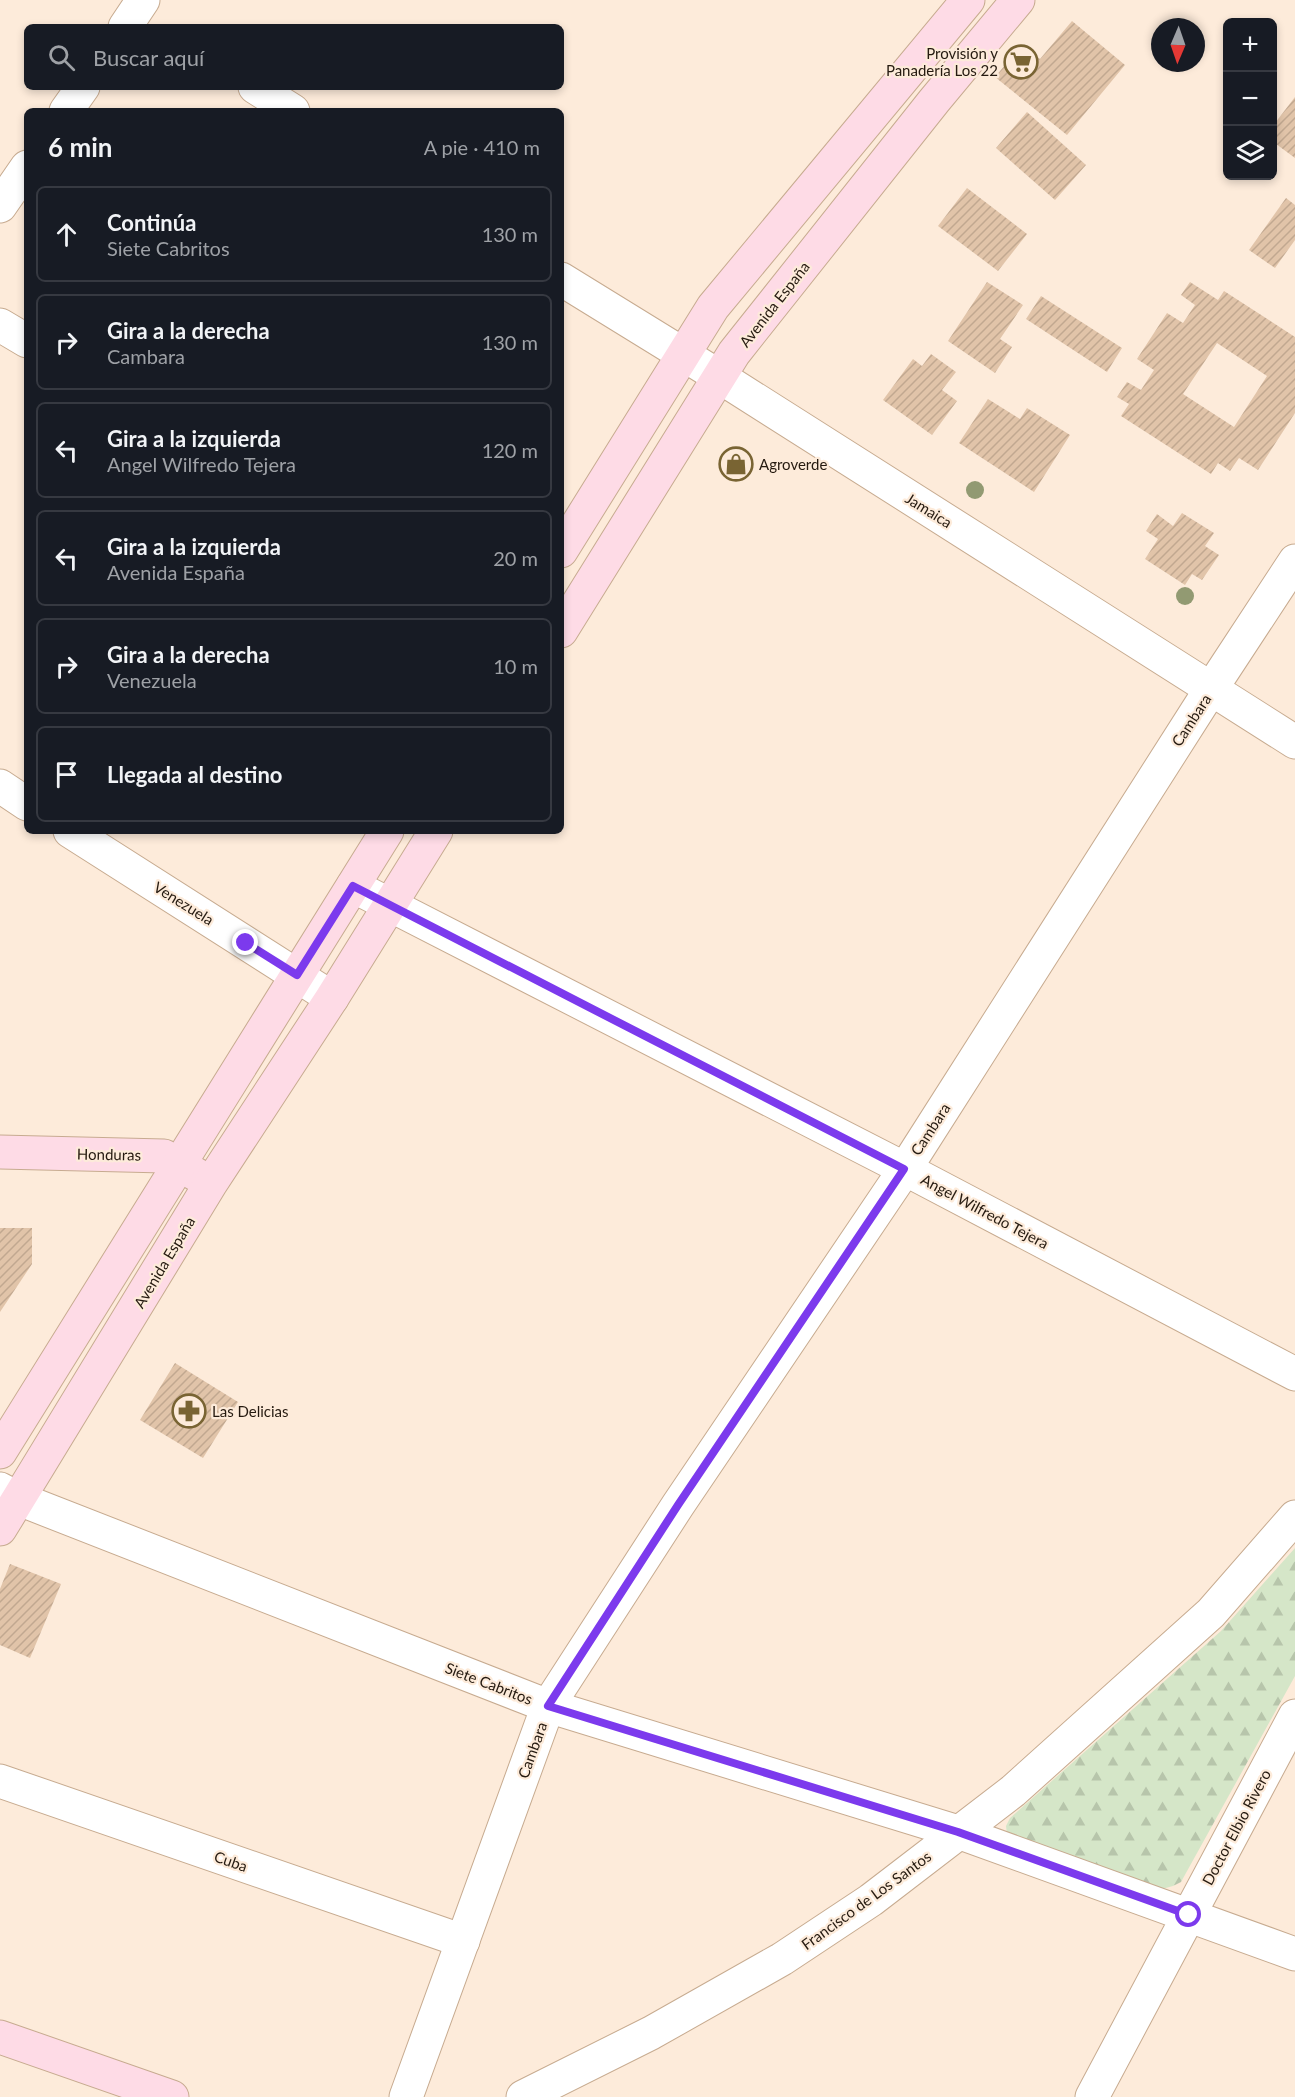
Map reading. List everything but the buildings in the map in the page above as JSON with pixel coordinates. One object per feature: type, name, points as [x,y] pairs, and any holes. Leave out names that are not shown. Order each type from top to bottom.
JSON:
[{"type":"main road","points":[[564,546],[713,307],[968,0]]},
{"type":"main road","name":"Avenida España","points":[[564,626],[720,377],[749,335],[1018,0]]},
{"type":"main road","points":[[0,1452],[385,834]]},
{"type":"main road","name":"Avenida España","points":[[0,1528],[9,1494],[332,998],[434,834]]},
{"type":"main road","name":"Honduras","points":[[0,1152],[164,1156],[211,1183]]},
{"type":"main road","points":[[0,2037],[172,2097]]},
{"type":"street","points":[[68,108],[81,90]]},
{"type":"street","points":[[260,90],[288,108]]},
{"type":"street","points":[[0,206],[24,171]]},
{"type":"street","name":"Jamaica","points":[[564,281],[720,377],[1295,742]]},
{"type":"street","points":[[0,325],[24,339]]},
{"type":"street","name":"Cambara","points":[[406,2097],[548,1706],[678,1505],[904,1169],[1295,561]]},
{"type":"street","points":[[0,786],[24,802]]},
{"type":"street","name":"Venezuela","points":[[75,834],[297,975]]},
{"type":"street","name":"Angel Wilfredo Tejera","points":[[353,886],[904,1169],[1295,1374]]},
{"type":"street","points":[[297,975],[332,998]]},
{"type":"street","name":"Siete Cabritos","points":[[9,1494],[548,1706],[958,1832],[1295,1954]]},
{"type":"street","name":"Francisco de Los Santos","points":[[523,2097],[651,2033],[782,1959],[871,1900],[1013,1791],[1211,1613],[1295,1517]]},
{"type":"street","name":"Doctor Elbio Rivero","points":[[1092,2097],[1295,1716]]},
{"type":"street","name":"Cuba","points":[[0,1781],[463,1941]]},
{"type":"green space","points":[[1295,1548],[1295,1676],[1181,1882],[1162,1889],[1007,1834],[1006,1826],[1010,1818],[1221,1631]]},
{"type":"place","name":"Provisión y Panadería Los 22","points":[[1021,62]]},
{"type":"place","name":"Agroverde","points":[[736,464]]},
{"type":"place","name":"Las Delicias","points":[[189,1411]]},
{"type":"route","points":[[246,943],[297,975],[353,886],[904,1169],[678,1505],[548,1706],[958,1832],[1189,1915]]}]
